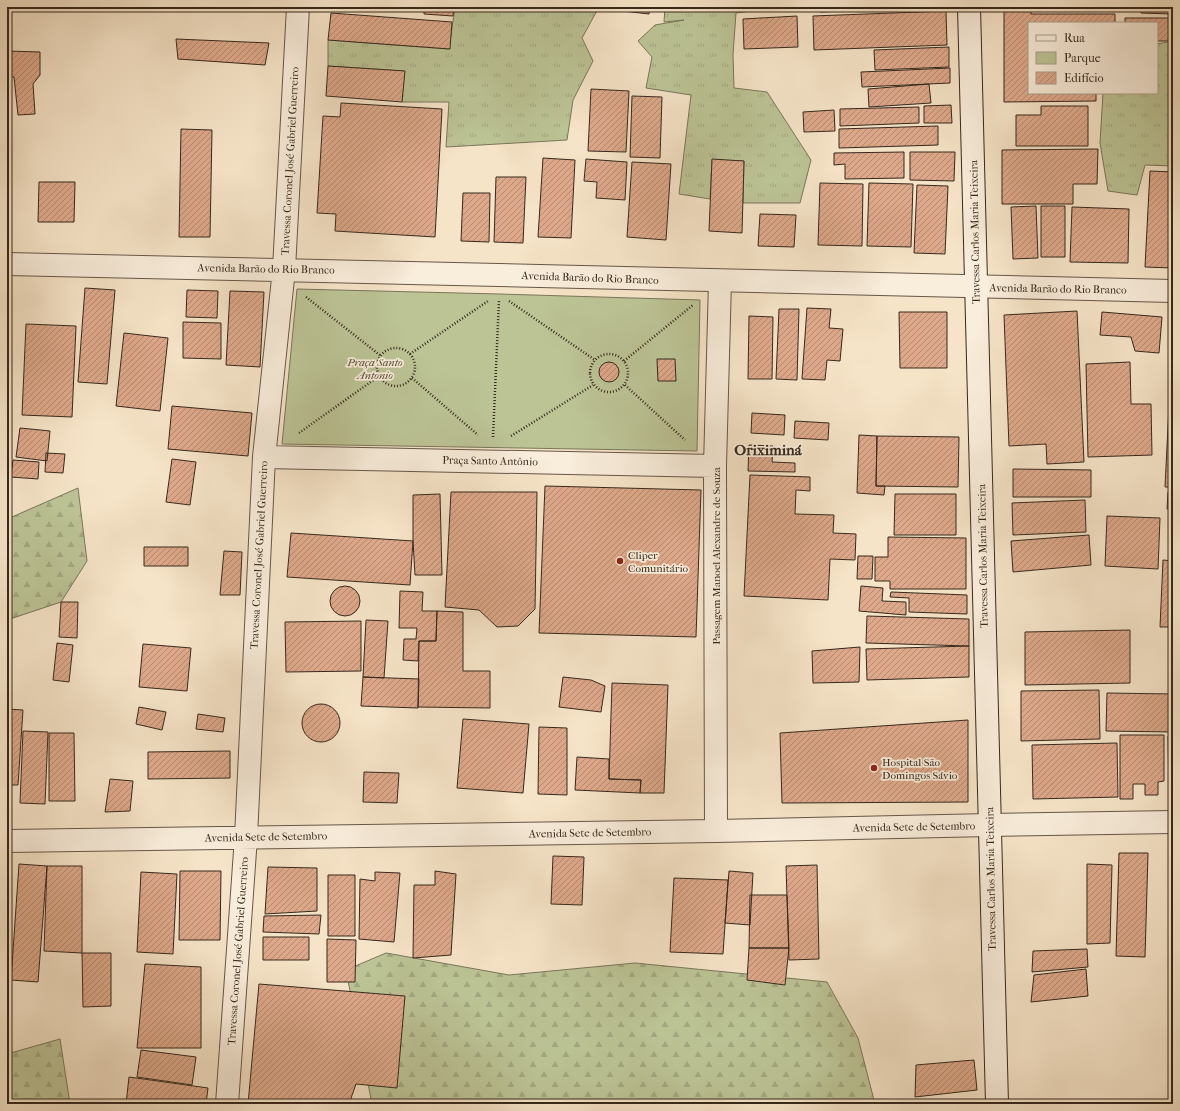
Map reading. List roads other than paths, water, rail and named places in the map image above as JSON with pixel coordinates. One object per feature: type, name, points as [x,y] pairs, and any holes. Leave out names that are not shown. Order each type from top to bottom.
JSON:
[{"type":"street","name":"Travessa Coronel José Gabriel Guerreiro","points":[[227,1104],[246,837],[264,456],[284,269],[298,7]]},
{"type":"street","name":"Travessa Carlos Maria Teixeira","points":[[969,7],[997,1104]]},
{"type":"street","name":"Avenida Barão do Rio Branco","points":[[7,264],[284,269],[720,281],[1173,291]]},
{"type":"street","name":"Passagem Manoel Alexandre de Souza","points":[[716,831],[715,466],[720,281]]},
{"type":"street","name":"Praça Santo Antônio","points":[[264,456],[715,466]]},
{"type":"street","name":"Avenida Sete de Setembro","points":[[7,841],[716,831],[1173,822]]},
{"type":"place","name":"Cliper Comunitário","points":[[620,561]]},
{"type":"place","name":"Hospital São Domingos Sávio","points":[[874,768]]},
{"type":"district","name":"Oriximiná","points":[[768,450]]},
{"type":"park label","name":"Praça Santo Antonio","points":[[375,368]]}]
